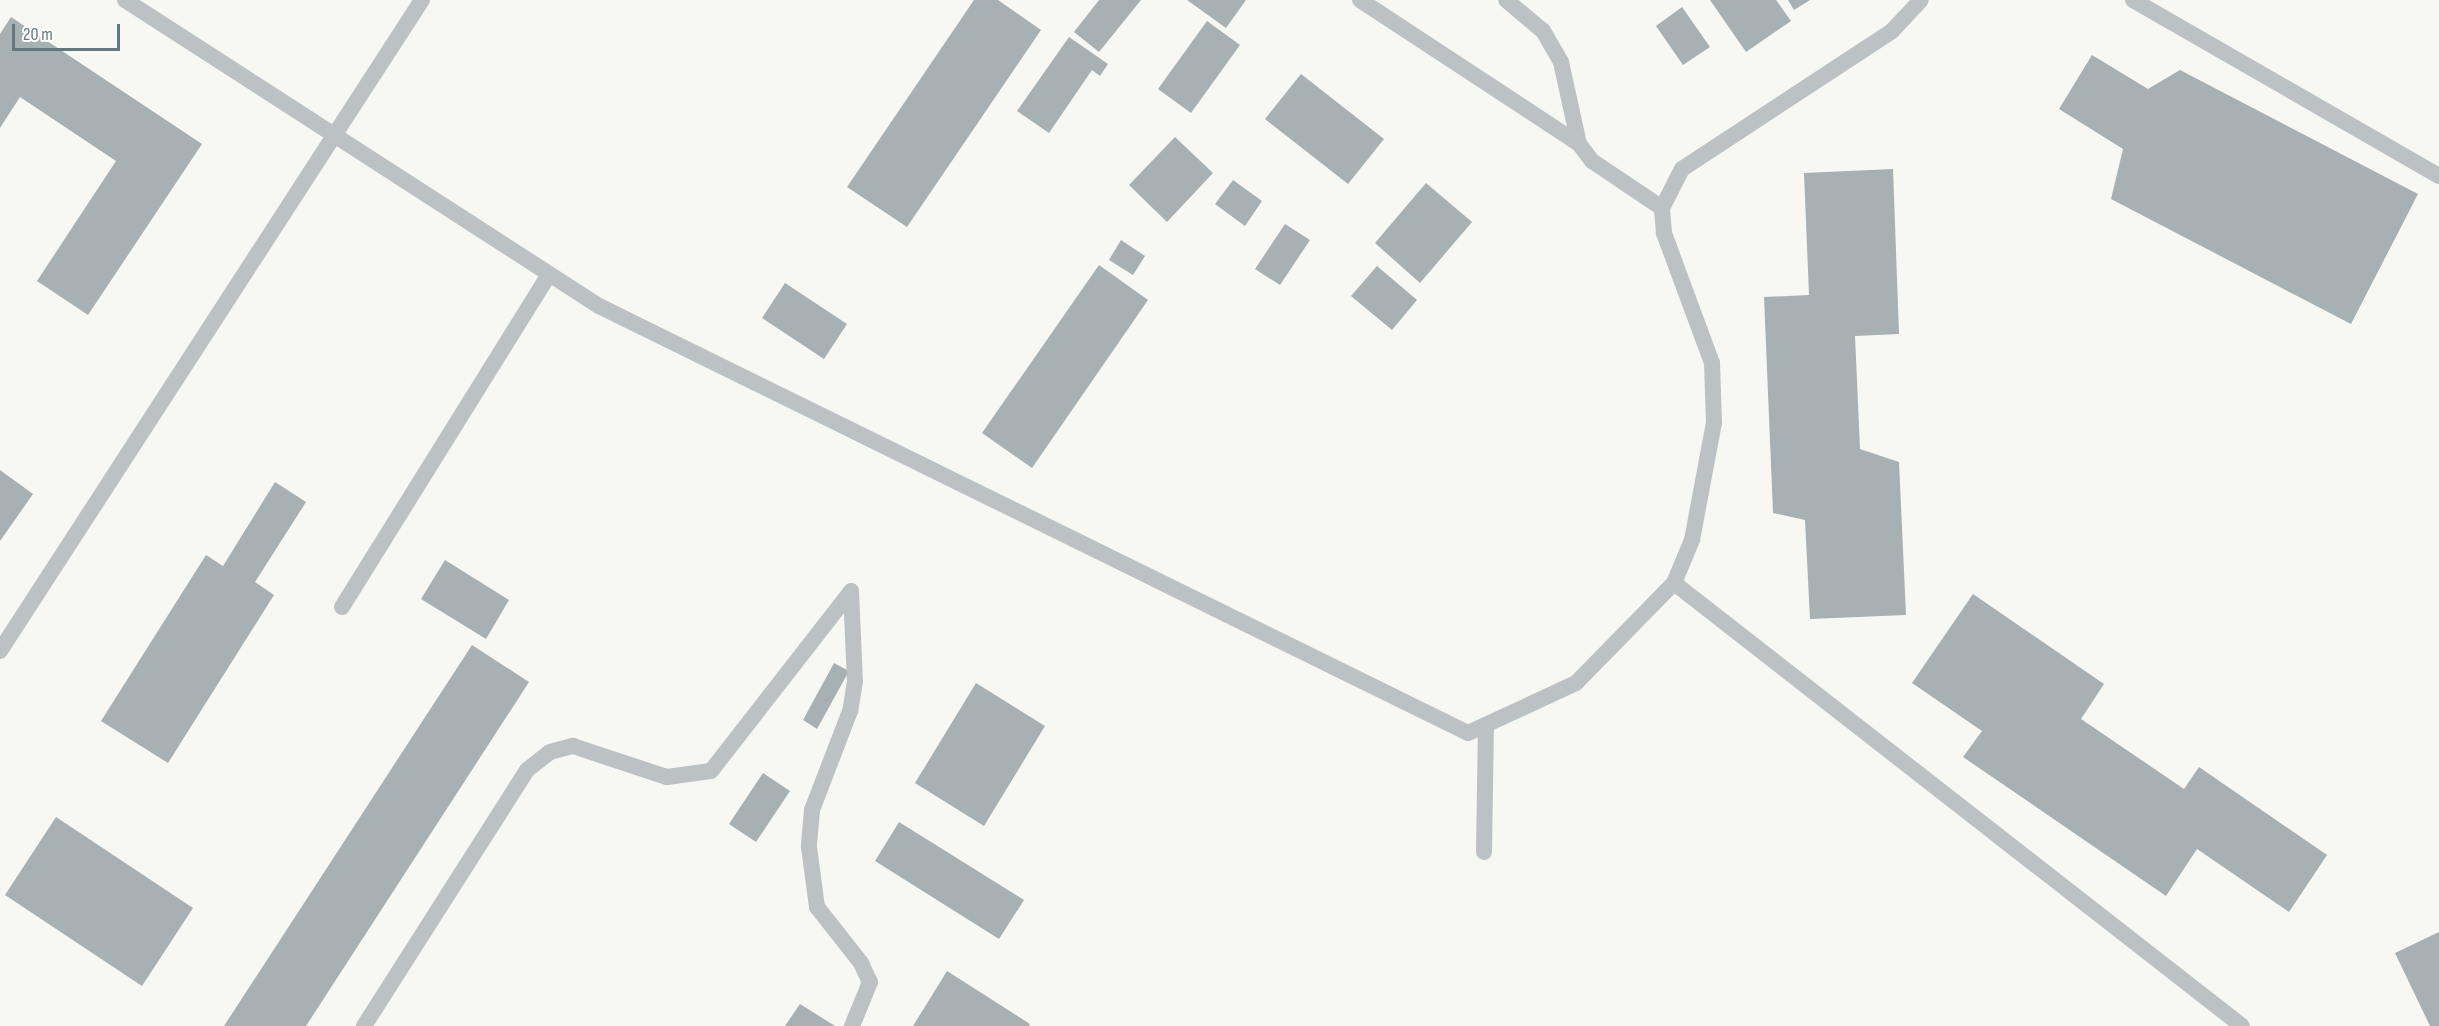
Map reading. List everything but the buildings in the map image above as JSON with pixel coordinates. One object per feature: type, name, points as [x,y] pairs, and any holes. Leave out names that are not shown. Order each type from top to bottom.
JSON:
[{"type":"lane","points":[[125,0],[610,312],[1468,733],[1576,684],[1674,583],[1692,540],[1714,423],[1712,363],[1664,233],[1662,208],[1682,169],[1892,31],[1921,0]]},
{"type":"lane","points":[[0,651],[422,0]]},
{"type":"lane","points":[[1360,0],[1579,144],[1592,161],[1662,208]]},
{"type":"lane","points":[[1506,0],[1543,31],[1561,62],[1579,144]]},
{"type":"lane","points":[[2133,0],[2439,177]]},
{"type":"lane","points":[[342,607],[549,274]]},
{"type":"lane","points":[[1674,583],[2242,1026]]},
{"type":"lane","points":[[364,1026],[526,770],[550,752],[573,746],[667,777],[711,771],[851,591],[855,681],[850,711],[812,810],[809,848],[817,907],[861,963],[870,982],[852,1026]]},
{"type":"lane","points":[[1484,852],[1486,725]]}]
